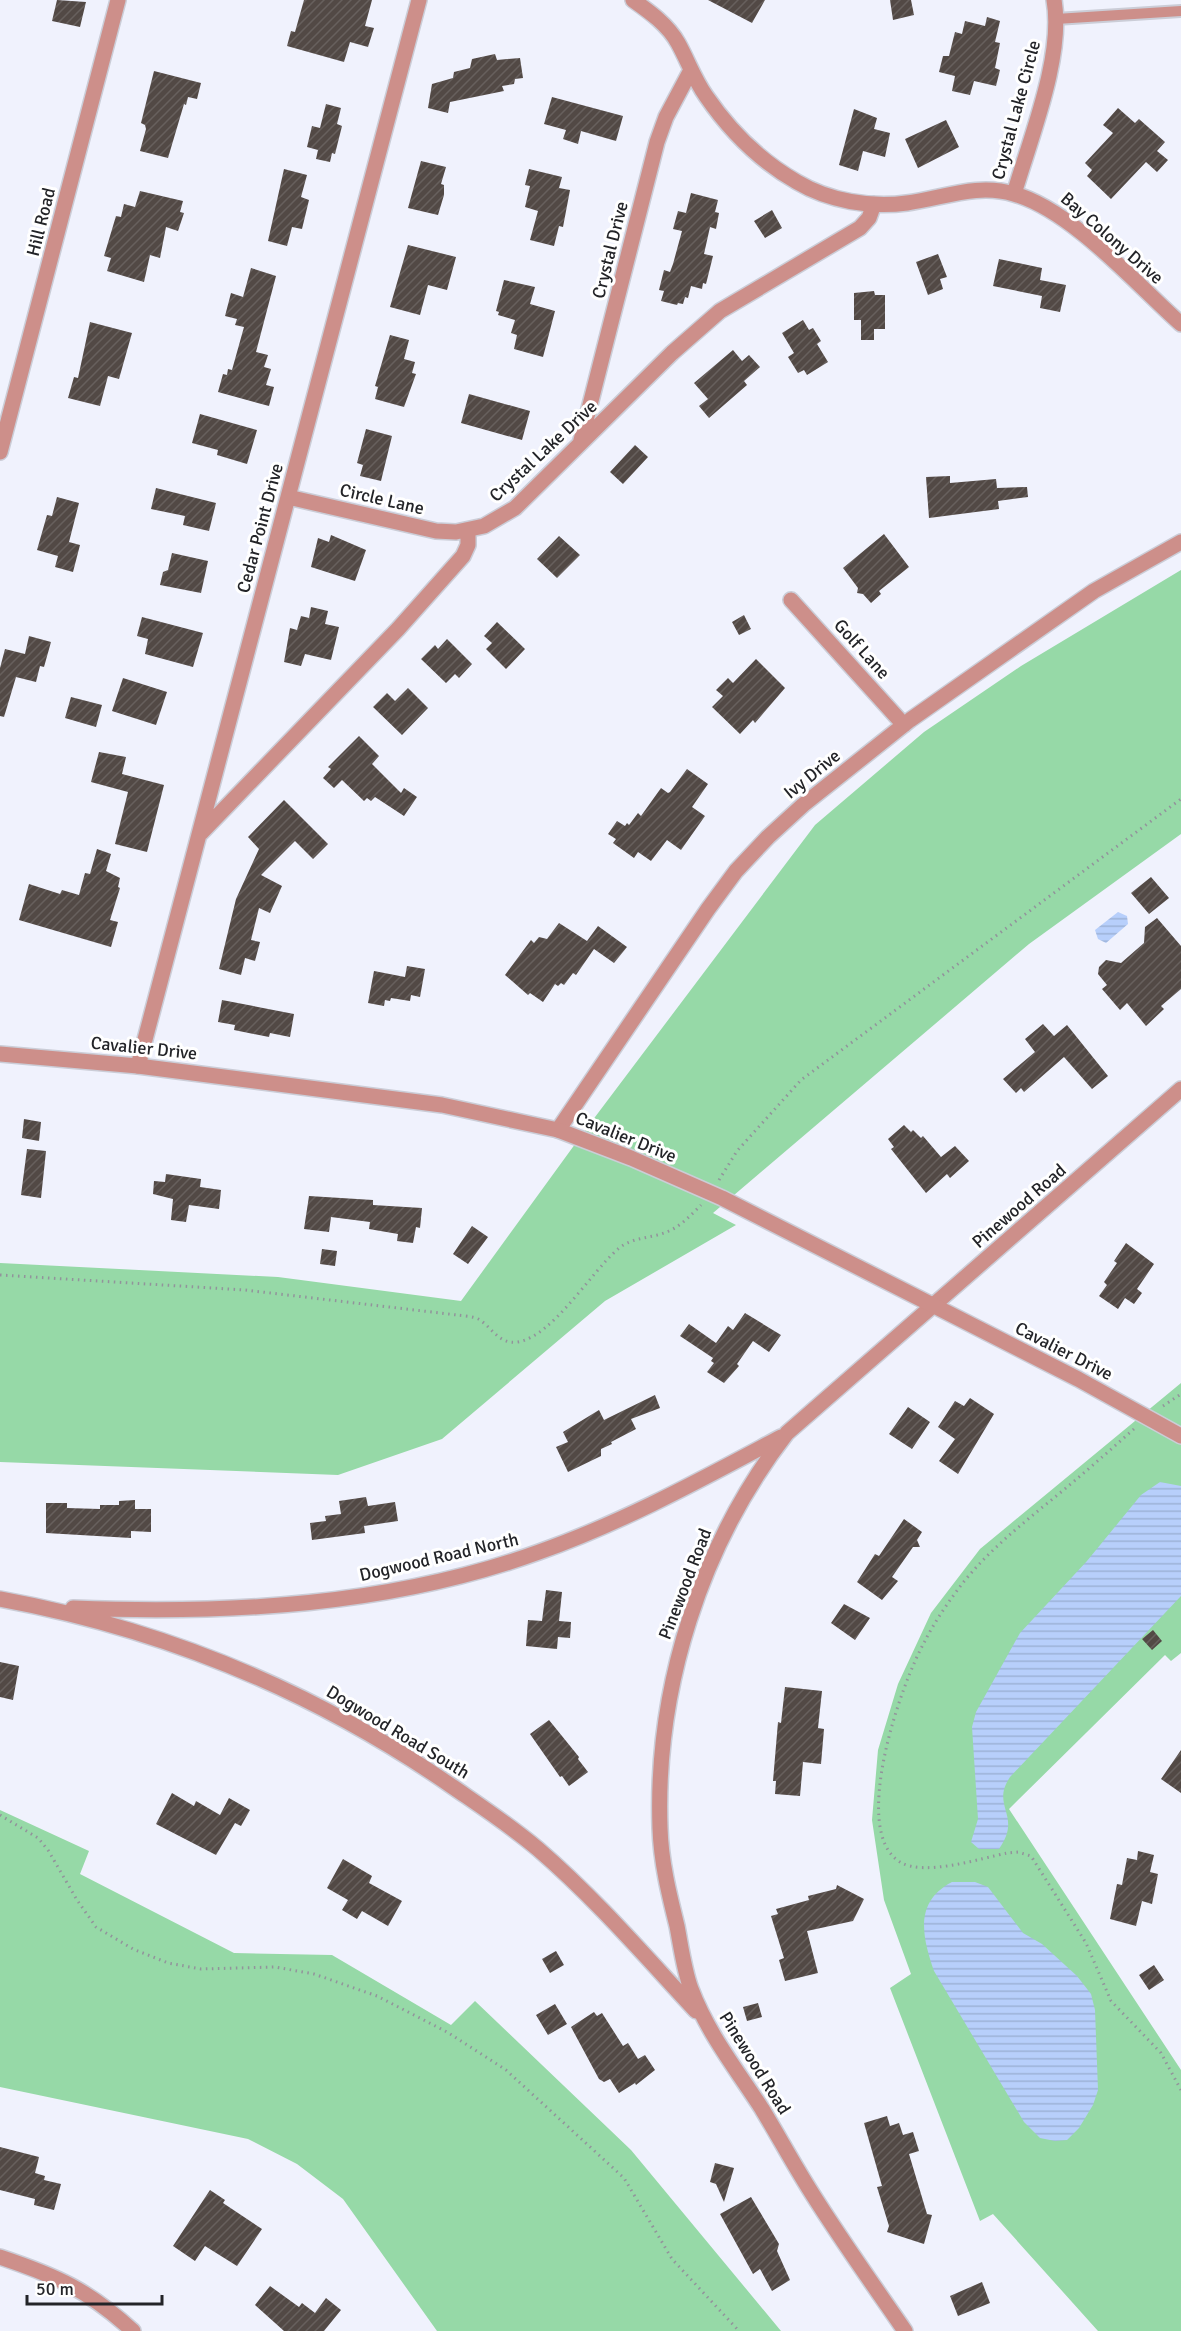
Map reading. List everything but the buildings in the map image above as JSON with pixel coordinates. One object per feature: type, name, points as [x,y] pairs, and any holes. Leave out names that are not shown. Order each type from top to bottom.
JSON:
[{"type":"street","name":"Hill Road","points":[[0,452],[118,0]]},
{"type":"street","name":"Cedar Point Drive","points":[[138,1066],[418,0]]},
{"type":"street","name":"Bay Colony Drive","points":[[633,0],[669,30],[691,70],[724,121],[768,163],[819,192],[874,204],[906,203],[958,191],[983,190],[1014,194],[1047,207],[1074,226],[1181,324]]},
{"type":"street","name":"Crystal Lake Circle","points":[[1014,194],[1046,86],[1056,38],[1054,0]]},
{"type":"street","name":"Crystal Drive","points":[[580,444],[657,142],[666,117],[691,70]]},
{"type":"street","name":"Crystal Lake Drive","points":[[468,531],[498,520],[515,508],[672,353],[716,315],[757,287],[860,228],[869,218],[874,204]]},
{"type":"street","name":"Circle Lane","points":[[288,497],[436,531],[468,531]]},
{"type":"street","points":[[199,835],[398,629],[456,565],[468,545],[468,531]]},
{"type":"street","name":"Ivy Drive","points":[[558,1130],[736,872],[803,805],[904,724],[1094,591],[1181,542]]},
{"type":"street","name":"Golf Lane","points":[[791,600],[904,724]]},
{"type":"street","name":"Cavalier Drive","points":[[0,1054],[138,1066],[442,1105],[558,1130],[631,1158],[722,1198],[1181,1436]]},
{"type":"street","name":"Pinewood Road","points":[[905,2331],[814,2196],[705,2020],[690,1987],[663,1861],[660,1787],[670,1704],[681,1643],[699,1593],[725,1534],[757,1472],[787,1434],[1181,1089]]},
{"type":"street","name":"Dogwood Road North","points":[[37,1607],[129,1610],[255,1608],[353,1597],[427,1584],[528,1556],[599,1529],[667,1497],[787,1434]]},
{"type":"street","name":"Dogwood Road South","points":[[0,1599],[127,1628],[249,1672],[317,1705],[431,1772],[537,1848],[577,1885],[705,2020]]},
{"type":"street","points":[[0,2258],[42,2271],[85,2291],[134,2331]]},
{"type":"lane","points":[[1056,19],[1181,11]]},
{"type":"path","points":[[1181,1394],[1147,1417],[994,1547],[962,1584],[924,1641],[894,1710],[878,1812],[881,1837],[900,1862],[913,1866],[928,1868],[1018,1852],[1030,1856],[1086,1943],[1111,2001],[1161,2053],[1181,2090]]},
{"type":"path","points":[[0,1815],[38,1838],[48,1850],[77,1900],[96,1927],[133,1949],[168,1963],[201,1969],[222,1971],[275,1967],[314,1974],[376,1996],[447,2032],[506,2070],[624,2178],[672,2259],[739,2331]]},
{"type":"green space","points":[[1181,570],[1181,834],[1029,944],[713,1213],[736,1225],[605,1301],[442,1439],[338,1475],[0,1462],[0,1263],[278,1277],[461,1301],[586,1129],[815,825],[924,732],[1021,666]]},
{"type":"green space","points":[[1181,1383],[1181,1653],[1171,1661],[1165,1655],[1009,1809],[1181,2070],[1181,2331],[1098,2331],[993,2214],[980,2221],[890,1988],[911,1974],[884,1900],[872,1820],[878,1750],[898,1684],[931,1613],[980,1549]]},
{"type":"green space","points":[[0,1810],[89,1851],[80,1874],[234,1953],[332,1955],[451,2025],[475,2001],[631,2150],[781,2331],[437,2331],[343,2199],[297,2164],[248,2139],[0,2087]]},
{"type":"water","points":[[1118,912],[1127,916],[1128,924],[1106,943],[1098,939],[1095,930]]},
{"type":"water","points":[[1160,1482],[1181,1486],[1181,1596],[1010,1777],[1003,1796],[1008,1819],[1006,1837],[999,1849],[979,1849],[971,1842],[978,1819],[972,1727],[976,1712],[1020,1633],[1087,1561],[1141,1495]]},
{"type":"water","points":[[952,1882],[975,1882],[988,1887],[1023,1933],[1042,1944],[1077,1976],[1091,1994],[1095,2010],[1098,2090],[1093,2105],[1079,2128],[1067,2140],[1055,2141],[1040,2138],[1024,2122],[934,1971],[924,1933],[926,1910],[931,1899]]}]
